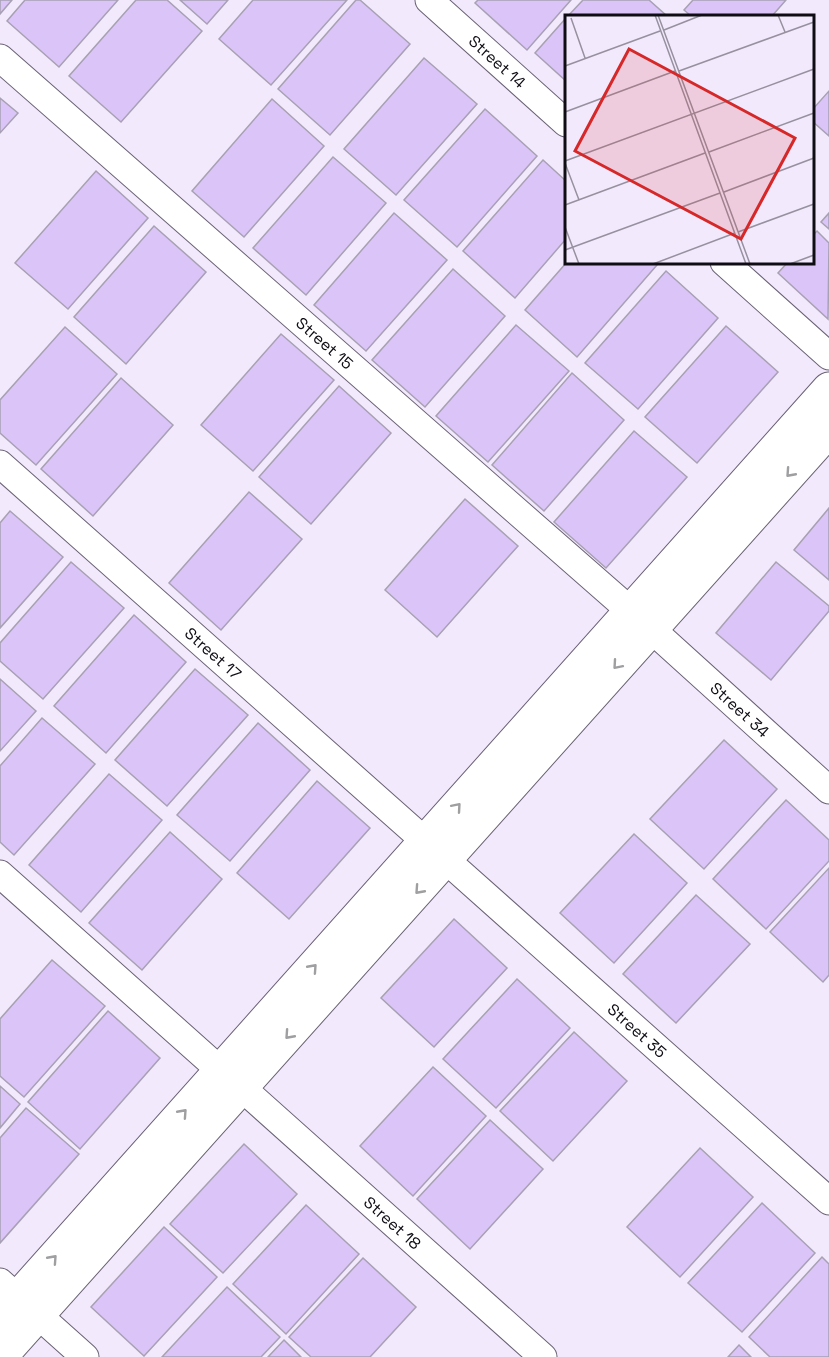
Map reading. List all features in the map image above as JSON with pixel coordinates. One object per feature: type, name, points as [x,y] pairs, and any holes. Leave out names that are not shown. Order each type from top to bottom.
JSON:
[{"type":"main road","points":[[0,1357],[14,1303],[231,1079],[436,851],[639,620],[829,389]]},
{"type":"main road","points":[[639,620],[829,430]]},
{"type":"street","name":"Street 14","points":[[429,0],[565,121]]},
{"type":"street","name":"Street 15","points":[[0,58],[639,620]]},
{"type":"street","points":[[726,264],[829,356]]},
{"type":"street","name":"Street 17","points":[[0,464],[436,851]]},
{"type":"street","name":"Street 34","points":[[639,620],[829,790]]},
{"type":"street","name":"Street 35","points":[[436,851],[829,1201]]},
{"type":"street","name":"Street 18","points":[[0,874],[543,1357]]},
{"type":"street","points":[[14,1303],[85,1357]]},
{"type":"building","points":[[0,0],[12,0],[0,14]]},
{"type":"building","points":[[25,0],[118,0],[59,67],[7,21]]},
{"type":"building","points":[[136,0],[167,0],[202,31],[121,122],[69,76]]},
{"type":"building","points":[[180,0],[228,0],[207,24]]},
{"type":"building","points":[[253,0],[347,0],[271,85],[219,39]]},
{"type":"building","points":[[356,0],[360,0],[410,44],[330,135],[278,89]]},
{"type":"building","points":[[478,0],[571,0],[527,50],[475,3]]},
{"type":"building","points":[[583,0],[649,0],[666,15],[569,15]]},
{"type":"building","points":[[693,0],[786,0],[773,15],[690,15],[684,10]]},
{"type":"building","points":[[565,19],[565,80],[535,53]]},
{"type":"building","points":[[424,58],[477,104],[396,195],[344,149]]},
{"type":"building","points":[[829,91],[829,136],[814,123],[814,108]]},
{"type":"building","points":[[0,98],[18,113],[0,133]]},
{"type":"building","points":[[272,99],[324,146],[244,237],[192,191]]},
{"type":"building","points":[[485,109],[537,156],[457,247],[404,200]]},
{"type":"building","points":[[333,157],[386,203],[306,295],[253,248]]},
{"type":"building","points":[[543,160],[565,180],[565,240],[515,298],[463,251]]},
{"type":"building","points":[[96,171],[148,218],[68,309],[15,263]]},
{"type":"building","points":[[394,213],[447,260],[366,351],[314,305]]},
{"type":"building","points":[[829,213],[829,229],[821,222]]},
{"type":"building","points":[[154,226],[206,272],[126,364],[74,317]]},
{"type":"building","points":[[817,231],[829,243],[828,319],[778,273],[786,264],[814,264],[814,234]]},
{"type":"building","points":[[565,264],[657,265],[577,357],[525,310]]},
{"type":"building","points":[[453,269],[505,316],[425,407],[372,360]]},
{"type":"building","points":[[666,271],[718,318],[638,409],[585,363]]},
{"type":"building","points":[[516,325],[569,371],[488,462],[436,416]]},
{"type":"building","points":[[726,326],[778,372],[697,463],[645,417]]},
{"type":"building","points":[[65,327],[117,374],[36,465],[0,433],[0,400]]},
{"type":"building","points":[[281,334],[334,380],[253,471],[201,425]]},
{"type":"building","points":[[572,373],[624,420],[544,511],[492,465]]},
{"type":"building","points":[[121,378],[173,425],[93,516],[41,469]]},
{"type":"building","points":[[339,386],[391,433],[311,524],[259,477]]},
{"type":"building","points":[[634,431],[687,477],[606,568],[554,522]]},
{"type":"building","points":[[249,492],[302,539],[221,630],[169,583]]},
{"type":"building","points":[[465,499],[518,546],[437,637],[385,590]]},
{"type":"building","points":[[829,508],[829,580],[794,550]]},
{"type":"building","points":[[10,511],[63,557],[0,628],[0,523]]},
{"type":"building","points":[[71,562],[124,608],[43,699],[0,661],[0,643]]},
{"type":"building","points":[[776,562],[829,606],[829,611],[771,680],[716,633]]},
{"type":"building","points":[[134,615],[186,662],[106,753],[54,706]]},
{"type":"building","points":[[195,669],[248,715],[167,806],[115,760]]},
{"type":"building","points":[[0,679],[36,711],[0,751]]},
{"type":"building","points":[[42,718],[95,764],[14,855],[0,842],[0,766]]},
{"type":"building","points":[[258,723],[310,770],[230,861],[177,815]]},
{"type":"building","points":[[724,740],[777,789],[704,869],[650,819]]},
{"type":"building","points":[[109,774],[162,820],[81,912],[29,865]]},
{"type":"building","points":[[317,781],[370,828],[289,919],[237,873]]},
{"type":"building","points":[[786,800],[829,840],[829,861],[766,929],[713,879]]},
{"type":"building","points":[[170,832],[222,879],[142,970],[89,923]]},
{"type":"building","points":[[634,834],[687,883],[614,963],[560,913]]},
{"type":"building","points":[[829,868],[829,975],[823,982],[770,932]]},
{"type":"building","points":[[696,895],[750,944],[676,1023],[623,974]]},
{"type":"building","points":[[454,919],[507,968],[434,1047],[381,998]]},
{"type":"building","points":[[52,960],[105,1006],[24,1097],[0,1076],[0,1019]]},
{"type":"building","points":[[517,979],[570,1028],[496,1108],[443,1059]]},
{"type":"building","points":[[108,1011],[160,1058],[80,1149],[28,1102]]},
{"type":"building","points":[[574,1032],[627,1081],[553,1161],[500,1111]]},
{"type":"building","points":[[433,1067],[486,1116],[413,1196],[360,1146]]},
{"type":"building","points":[[0,1086],[20,1104],[0,1128]]},
{"type":"building","points":[[26,1108],[79,1154],[0,1243],[0,1138]]},
{"type":"building","points":[[490,1120],[543,1169],[470,1249],[417,1199]]},
{"type":"building","points":[[244,1144],[297,1194],[223,1273],[170,1224]]},
{"type":"building","points":[[700,1148],[753,1197],[680,1277],[627,1227]]},
{"type":"building","points":[[762,1203],[815,1253],[742,1332],[688,1283]]},
{"type":"building","points":[[306,1205],[359,1254],[286,1334],[233,1284]]},
{"type":"building","points":[[164,1227],[217,1277],[144,1356],[91,1307]]},
{"type":"building","points":[[822,1257],[829,1264],[829,1357],[770,1357],[749,1337]]},
{"type":"building","points":[[363,1258],[416,1307],[370,1357],[311,1357],[289,1337]]},
{"type":"building","points":[[227,1287],[280,1337],[261,1357],[162,1357]]},
{"type":"building","points":[[284,1340],[301,1357],[268,1357]]},
{"type":"building","points":[[739,1345],[751,1357],[728,1357]]}]
